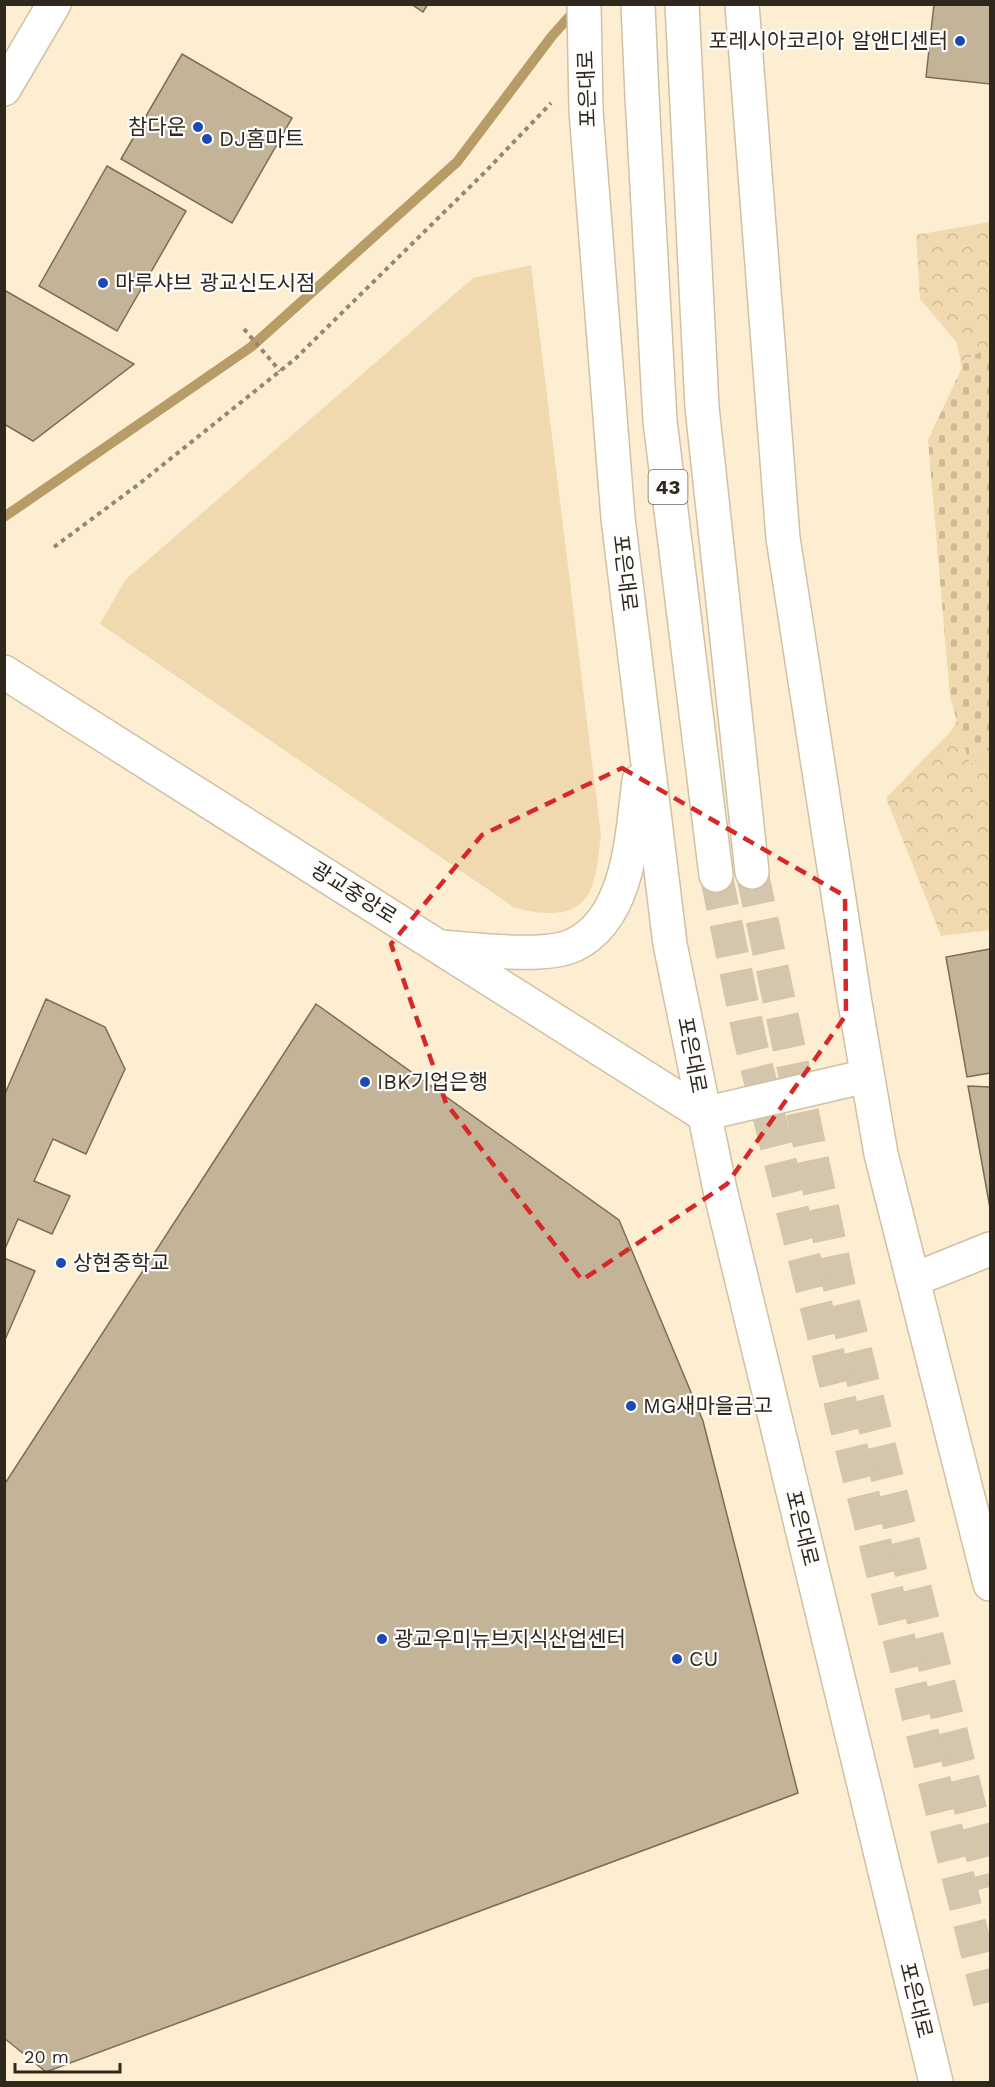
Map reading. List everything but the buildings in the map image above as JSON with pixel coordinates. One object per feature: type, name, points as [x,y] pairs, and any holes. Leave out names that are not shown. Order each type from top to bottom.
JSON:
[{"type":"main road","points":[[4,89],[54,4]]},
{"type":"main road","name":"포은대로","points":[[584,4],[586,111],[618,518],[670,944],[703,1114],[936,2082]]},
{"type":"main road","name":"43","points":[[638,4],[660,422],[716,876]]},
{"type":"main road","name":"43","points":[[682,4],[702,407],[752,872]]},
{"type":"main road","points":[[742,4],[783,538],[867,1076],[881,1154],[990,1584]]},
{"type":"main road","name":"광교중앙로","points":[[4,672],[703,1114]]},
{"type":"main road","points":[[441,947],[550,950],[573,945],[594,932],[612,910],[628,862],[645,738]]},
{"type":"main road","points":[[703,1114],[867,1076]]},
{"type":"main road","points":[[913,1280],[990,1249]]},
{"type":"path","points":[[54,547],[140,484],[295,359],[557,97]]},
{"type":"path","points":[[244,329],[280,371]]},
{"type":"highlighted area","points":[[622,768],[845,896],[846,1015],[727,1184],[582,1280],[446,1103],[391,944],[482,835]]},
{"type":"green space","points":[[990,222],[990,514],[957,343],[920,299],[916,235]]},
{"type":"green space","points":[[531,265],[601,835],[595,877],[585,899],[576,907],[548,913],[515,908],[100,624],[126,579],[473,278]]},
{"type":"green space","points":[[990,348],[990,749],[970,765],[950,697],[928,440],[966,359]]},
{"type":"green space","points":[[990,655],[990,930],[941,936],[886,798],[952,730]]},
{"type":"waterway","points":[[4,517],[251,347],[457,162],[552,36],[576,9]]},
{"type":"tunnel","points":[[752,872],[838,1281],[990,1887]]},
{"type":"tunnel","points":[[716,875],[750,1040],[990,2005]]},
{"type":"place","name":"포레시아코리아 알앤디센터","points":[[960,41]]},
{"type":"place","name":"참다운","points":[[198,127]]},
{"type":"place","name":"DJ홈마트","points":[[207,139]]},
{"type":"place","name":"마루샤브 광교신도시점","points":[[103,283]]},
{"type":"place","name":"IBK기업은행","points":[[365,1082]]},
{"type":"place","name":"상현중학교","points":[[61,1263]]},
{"type":"place","name":"MG새마을금고","points":[[631,1406]]},
{"type":"place","name":"광교우미뉴브지식산업센터","points":[[382,1639]]},
{"type":"place","name":"CU","points":[[677,1659]]}]
